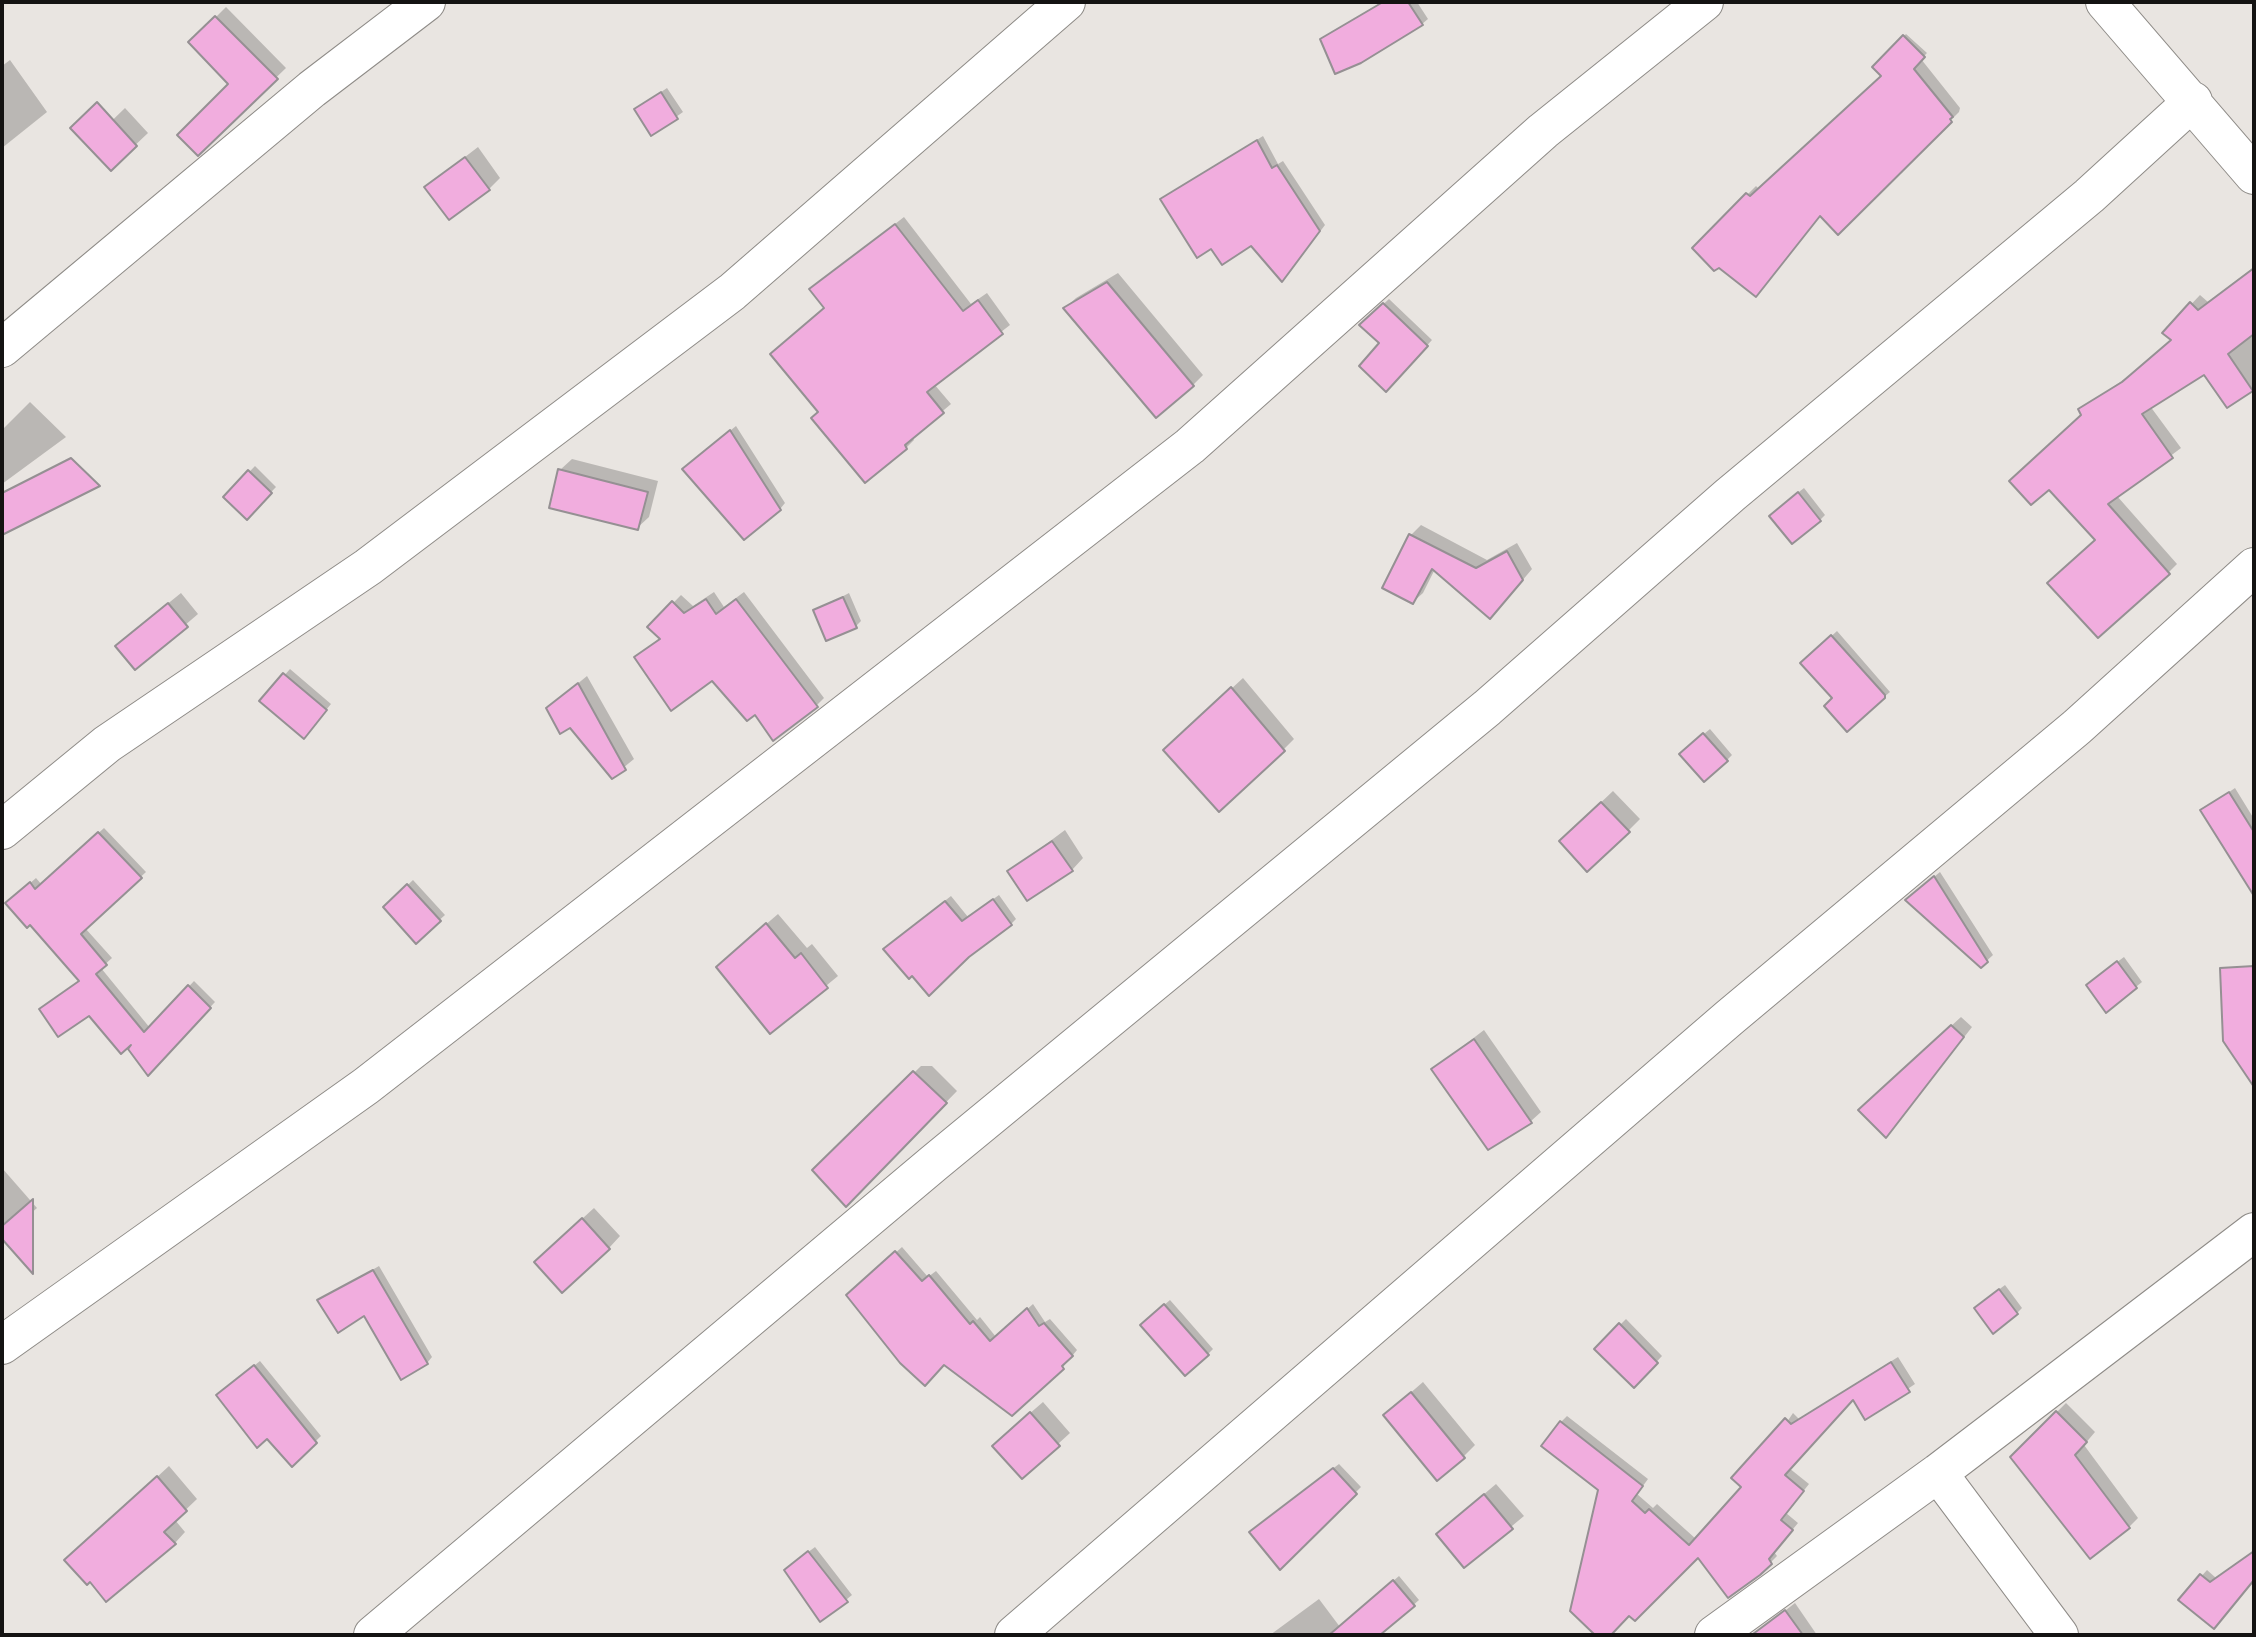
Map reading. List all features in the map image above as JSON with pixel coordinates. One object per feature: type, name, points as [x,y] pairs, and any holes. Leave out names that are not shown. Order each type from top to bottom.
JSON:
[{"type":"street","points":[[2,348],[312,89],[426,2]]},
{"type":"street","points":[[2,830],[107,744],[368,567],[732,292],[1066,2]]},
{"type":"street","points":[[2,1345],[366,1086],[1190,446],[1543,131],[1704,2]]},
{"type":"street","points":[[2105,2],[2254,175]]},
{"type":"street","points":[[373,1635],[934,1163],[1487,708],[1730,495],[2089,196],[2193,102]]},
{"type":"street","points":[[1014,1635],[1729,1018],[2077,727],[2254,567]]},
{"type":"street","points":[[1714,1635],[1938,1473],[2254,1232]]},
{"type":"street","points":[[1938,1473],[2059,1635]]},
{"type":"building","points":[[1383,2],[1408,2],[1423,25],[1361,63],[1335,74],[1320,39]]},
{"type":"building","points":[[215,16],[278,79],[198,156],[177,135],[228,84],[188,42]]},
{"type":"building","points":[[1903,35],[1925,57],[1914,69],[1953,117],[1950,119],[1952,122],[1838,235],[1820,216],[1756,297],[1719,268],[1714,271],[1692,248],[1746,193],[1750,196],[1881,76],[1872,67]]},
{"type":"building","points":[[661,92],[678,119],[651,136],[634,109]]},
{"type":"building","points":[[97,102],[137,146],[111,171],[70,128]]},
{"type":"building","points":[[1257,140],[1272,168],[1277,165],[1320,231],[1282,282],[1251,246],[1222,265],[1211,249],[1197,258],[1160,199]]},
{"type":"building","points":[[465,157],[490,190],[449,220],[424,187]]},
{"type":"building","points":[[895,224],[963,311],[978,300],[1003,334],[927,392],[944,413],[905,445],[907,449],[865,483],[811,418],[818,412],[770,354],[824,308],[809,289]]},
{"type":"building","points":[[2254,268],[2254,334],[2228,354],[2253,391],[2227,408],[2204,375],[2142,414],[2173,458],[2108,504],[2170,574],[2098,638],[2047,583],[2095,540],[2049,490],[2031,505],[2009,481],[2081,415],[2078,409],[2122,382],[2171,340],[2162,333],[2190,302],[2198,310]]},
{"type":"building","points":[[1107,282],[1194,386],[1156,418],[1063,308]]},
{"type":"building","points":[[1383,303],[1428,346],[1386,392],[1359,366],[1379,343],[1359,325]]},
{"type":"building","points":[[730,430],[781,510],[744,540],[682,469]]},
{"type":"building","points":[[71,458],[100,486],[2,535],[2,493]]},
{"type":"building","points":[[558,469],[648,492],[638,530],[549,508]]},
{"type":"building","points":[[248,470],[272,493],[247,520],[223,497]]},
{"type":"building","points":[[1798,492],[1821,521],[1792,544],[1769,516]]},
{"type":"building","points":[[1409,534],[1476,568],[1507,551],[1523,580],[1490,619],[1432,569],[1413,604],[1382,588]]},
{"type":"building","points":[[843,597],[857,628],[826,641],[813,610]]},
{"type":"building","points":[[706,599],[716,614],[736,599],[818,707],[773,741],[755,715],[747,721],[712,681],[671,711],[634,657],[660,639],[647,627],[672,601],[684,613]]},
{"type":"building","points":[[168,603],[188,627],[135,670],[115,646]]},
{"type":"building","points":[[1831,635],[1885,695],[1885,698],[1847,732],[1824,706],[1832,698],[1800,663]]},
{"type":"building","points":[[283,673],[327,710],[304,739],[259,701]]},
{"type":"building","points":[[578,683],[626,770],[612,779],[570,728],[560,734],[546,708]]},
{"type":"building","points":[[1231,687],[1285,751],[1219,812],[1163,750]]},
{"type":"building","points":[[1703,733],[1728,761],[1704,782],[1679,754]]},
{"type":"building","points":[[2229,792],[2254,832],[2254,896],[2200,810]]},
{"type":"building","points":[[1601,802],[1630,832],[1587,872],[1559,841]]},
{"type":"building","points":[[98,832],[142,878],[81,934],[107,965],[96,974],[144,1032],[188,985],[211,1008],[148,1076],[128,1049],[131,1045],[121,1054],[89,1016],[58,1037],[39,1009],[79,981],[30,925],[27,928],[5,903],[30,882],[35,889]]},
{"type":"building","points":[[1052,841],[1073,871],[1027,901],[1007,871]]},
{"type":"building","points":[[1934,876],[1988,962],[1981,968],[1905,900]]},
{"type":"building","points":[[407,884],[441,921],[416,944],[383,907]]},
{"type":"building","points":[[993,899],[1012,925],[969,957],[929,996],[912,976],[909,979],[883,949],[945,901],[962,921]]},
{"type":"building","points":[[766,923],[795,958],[801,953],[828,988],[770,1034],[716,967]]},
{"type":"building","points":[[2117,961],[2137,988],[2106,1013],[2086,985]]},
{"type":"building","points":[[2254,966],[2254,1087],[2223,1041],[2220,968]]},
{"type":"building","points":[[1951,1025],[1964,1037],[1886,1138],[1858,1110]]},
{"type":"building","points":[[1474,1039],[1532,1123],[1488,1150],[1431,1069]]},
{"type":"building","points":[[913,1071],[947,1103],[846,1207],[812,1170]]},
{"type":"building","points":[[33,1199],[33,1274],[2,1239],[2,1226]]},
{"type":"building","points":[[582,1218],[610,1249],[562,1293],[534,1262]]},
{"type":"building","points":[[895,1251],[922,1281],[929,1275],[970,1324],[973,1321],[990,1341],[1027,1308],[1039,1326],[1044,1323],[1073,1356],[1062,1366],[1064,1369],[1012,1416],[944,1365],[925,1386],[900,1363],[846,1295]]},
{"type":"building","points":[[373,1270],[428,1364],[401,1380],[364,1316],[338,1333],[317,1300]]},
{"type":"building","points":[[1999,1289],[2018,1314],[1993,1334],[1974,1308]]},
{"type":"building","points":[[1164,1304],[1209,1355],[1185,1376],[1140,1325]]},
{"type":"building","points":[[1619,1323],[1658,1363],[1634,1388],[1594,1349]]},
{"type":"building","points":[[1891,1362],[1910,1392],[1865,1420],[1853,1400],[1785,1475],[1804,1491],[1781,1520],[1793,1530],[1769,1559],[1772,1564],[1760,1575],[1728,1598],[1698,1558],[1635,1621],[1629,1616],[1611,1635],[1595,1635],[1570,1611],[1598,1490],[1541,1446],[1560,1421],[1643,1486],[1632,1501],[1645,1513],[1649,1509],[1689,1545],[1741,1487],[1731,1478],[1785,1418],[1791,1424]]},
{"type":"building","points":[[254,1365],[317,1443],[292,1467],[267,1439],[257,1448],[216,1395]]},
{"type":"building","points":[[1411,1392],[1465,1458],[1437,1481],[1383,1415]]},
{"type":"building","points":[[2056,1411],[2087,1442],[2075,1455],[2130,1528],[2090,1559],[2010,1457]]},
{"type":"building","points":[[1030,1412],[1060,1446],[1022,1479],[992,1446]]},
{"type":"building","points":[[1333,1468],[1357,1494],[1280,1570],[1249,1532]]},
{"type":"building","points":[[157,1476],[187,1511],[164,1532],[176,1544],[106,1602],[90,1582],[87,1585],[64,1560]]},
{"type":"building","points":[[1484,1494],[1513,1529],[1464,1568],[1436,1534]]},
{"type":"building","points":[[808,1551],[848,1602],[820,1622],[784,1570]]},
{"type":"building","points":[[2254,1551],[2254,1580],[2214,1629],[2178,1600],[2200,1574],[2210,1582]]},
{"type":"building","points":[[1393,1580],[1415,1606],[1380,1635],[1329,1635]]},
{"type":"building","points":[[1785,1610],[1803,1635],[1753,1634]]}]
